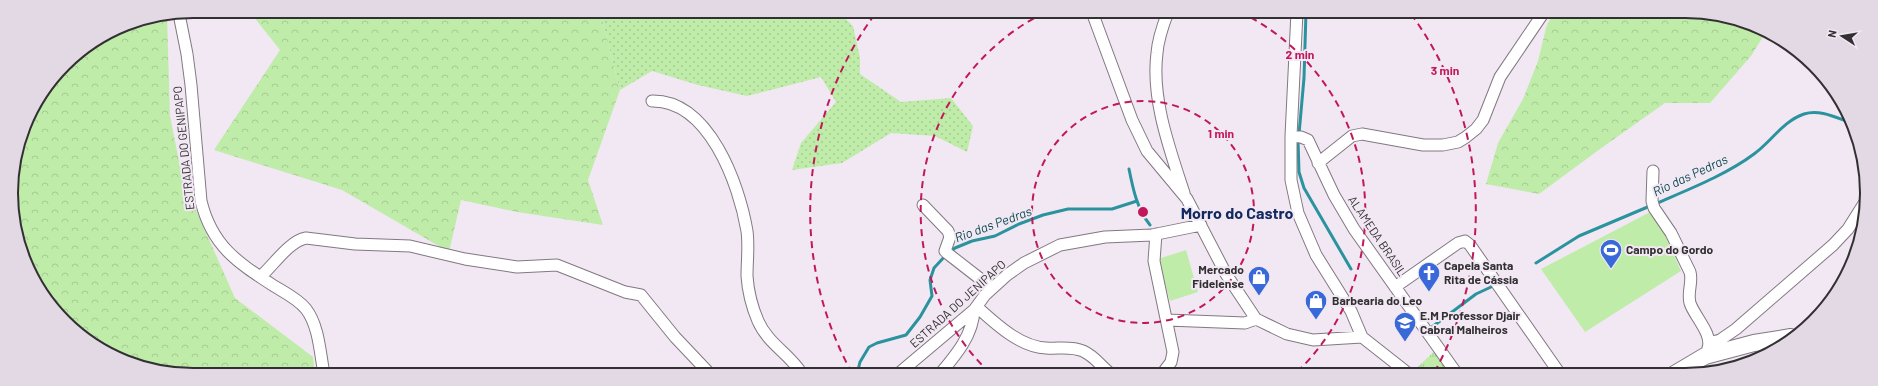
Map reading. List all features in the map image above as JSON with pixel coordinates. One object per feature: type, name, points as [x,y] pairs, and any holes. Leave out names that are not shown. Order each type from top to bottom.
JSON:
[{"type":"main road","points":[[1682,368],[1707,349],[1741,346],[1783,338]]},
{"type":"street","name":"ESTRADA DO GENIPAPO","points":[[180,18],[187,54],[201,201],[206,220],[224,247],[235,260],[289,296],[305,309],[316,332],[323,368]]},
{"type":"street","points":[[1094,18],[1132,120],[1148,151],[1187,199],[1226,274],[1256,319],[1287,334],[1313,340],[1362,338]]},
{"type":"street","points":[[1166,18],[1158,45],[1156,78],[1166,135],[1187,199]]},
{"type":"street","points":[[1297,18],[1291,136],[1291,180],[1298,213],[1316,255],[1350,311],[1362,338],[1397,368]]},
{"type":"street","points":[[1318,163],[1352,136],[1362,134],[1423,145],[1443,145],[1458,142],[1466,137],[1476,129],[1483,120],[1500,77],[1540,18]]},
{"type":"street","points":[[652,101],[662,101],[678,105],[704,128],[718,147],[728,168],[747,231],[749,294],[758,320],[764,332],[777,348],[795,363],[798,368]]},
{"type":"street","name":"ALAMEDA BRASIL","points":[[1291,136],[1302,137],[1308,140],[1318,163],[1354,229],[1453,368]]},
{"type":"street","points":[[1653,171],[1653,204],[1671,233],[1690,272],[1690,304],[1707,349],[1736,329],[1833,246],[1848,228],[1860,209]]},
{"type":"street","points":[[923,205],[948,231],[950,237],[945,251],[992,288]]},
{"type":"street","name":"ESTRADA DO JENIPAPO","points":[[906,368],[976,308],[992,288],[1024,263],[1060,245],[1105,237],[1156,234],[1201,224]]},
{"type":"street","points":[[1156,234],[1154,261],[1173,352],[1170,362],[1166,368]]},
{"type":"street","points":[[260,277],[292,244],[299,239],[306,238],[356,244],[410,246],[465,259],[517,267],[557,265],[625,292],[641,295],[675,337],[704,368]]},
{"type":"street","points":[[1395,287],[1454,246],[1465,241],[1470,245],[1556,368]]},
{"type":"street","points":[[944,368],[966,339],[974,320],[976,308],[1012,336],[1025,343],[1046,348],[1075,348],[1097,360],[1105,368]]},
{"type":"street","points":[[1167,320],[1245,323],[1256,319]]},
{"type":"green space","points":[[255,18],[602,18],[620,90],[588,180],[603,225],[517,212],[461,200],[449,252],[342,190],[214,150],[280,50]]},
{"type":"green space","points":[[602,18],[845,18],[853,26],[860,58],[860,74],[901,102],[951,98],[973,126],[967,152],[935,136],[891,133],[842,163],[792,170],[801,143],[836,102],[821,77],[747,96],[698,85],[652,71],[620,90]]},
{"type":"green space","points":[[1550,18],[1696,18],[1719,21],[1741,27],[1763,37],[1751,56],[1710,103],[1665,103],[1539,194],[1486,184],[1498,143],[1523,99],[1538,61],[1546,28]]},
{"type":"green space","points":[[167,20],[170,116],[183,181],[235,298],[313,357],[314,368],[182,368],[159,365],[126,355],[105,345],[78,325],[54,300],[41,280],[31,260],[21,227],[18,204],[19,170],[27,137],[41,105],[61,78],[86,54],[105,41],[126,31]]},
{"type":"green space","name":"Campo do Gordo","points":[[1654,210],[1681,271],[1585,332],[1541,269]]},
{"type":"green space","points":[[1186,250],[1198,292],[1170,301],[1158,259]]},
{"type":"green space","points":[[1438,348],[1453,368],[1416,368]]},
{"type":"waterway","points":[[1299,134],[1304,78],[1306,18]]},
{"type":"waterway","name":"Rio das Pedras","points":[[1655,204],[1706,182],[1743,162],[1760,149],[1783,127],[1797,117],[1815,112],[1844,120]]},
{"type":"waterway","points":[[1298,140],[1299,172],[1304,188],[1351,269]]},
{"type":"waterway","name":"Rio das Pedras","points":[[1129,169],[1139,206],[1150,225]]},
{"type":"waterway","name":"Rio das Pedras","points":[[950,252],[955,248],[972,241],[995,236],[1019,224],[1043,215],[1068,209],[1112,209],[1137,201]]},
{"type":"waterway","name":"Rio das Pedras","points":[[1536,263],[1579,236],[1650,206]]},
{"type":"waterway","name":"Rio das Pedras","points":[[858,368],[860,362],[869,347],[877,343],[906,335],[920,317],[932,296],[930,280],[934,268],[946,255]]},
{"type":"waterway","name":"Rio das Pedras","points":[[1432,327],[1476,294],[1491,287]]},
{"type":"place","name":"Campo do Gordo","points":[[1611,270]]},
{"type":"place","name":"Capela Santa Rita de Cássia","points":[[1429,292]]},
{"type":"place","name":"Mercado Fidelense","points":[[1259,296]]},
{"type":"place","name":"Barbearia do Leo","points":[[1316,320]]},
{"type":"place","name":"E.M Professor Djair Cabral Malheiros","points":[[1405,342]]},
{"type":"district","name":"Morro do Castro","points":[[1237,213]]}]
